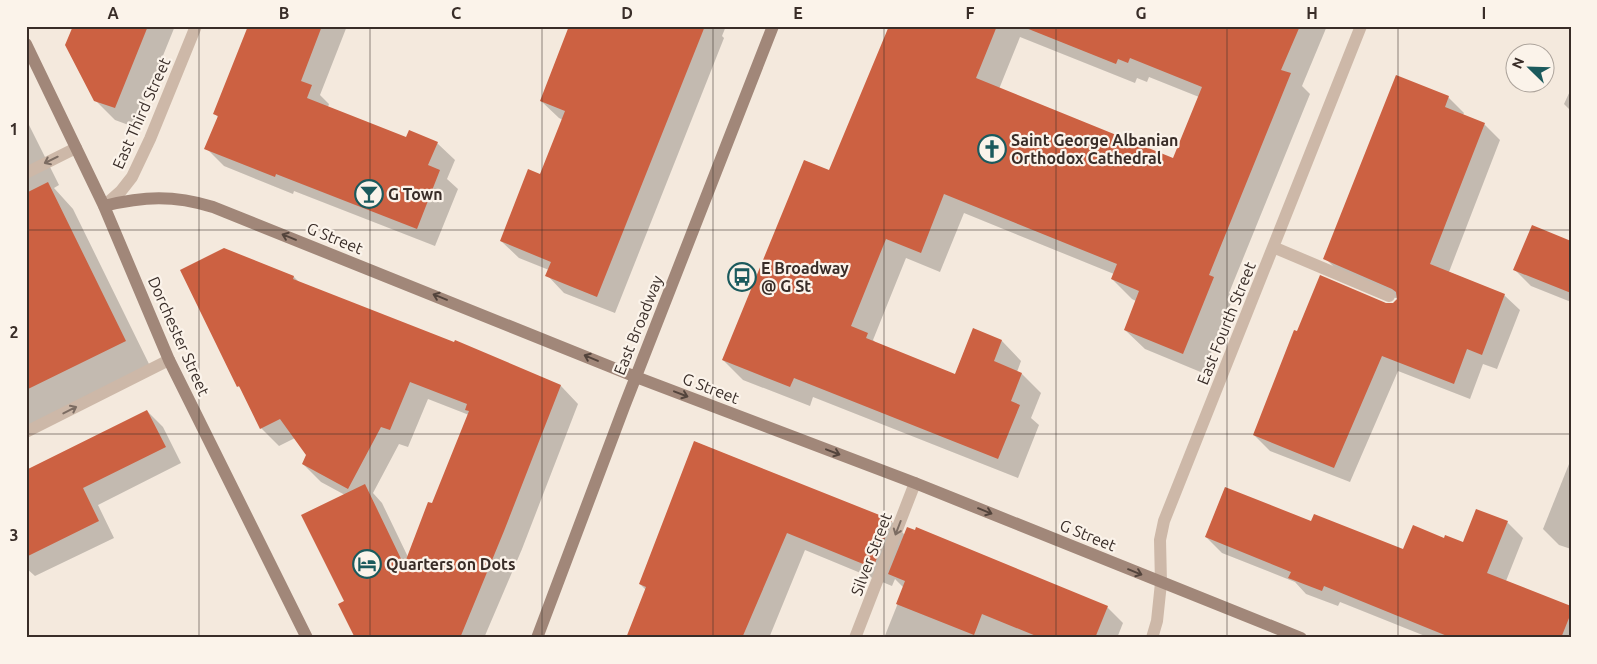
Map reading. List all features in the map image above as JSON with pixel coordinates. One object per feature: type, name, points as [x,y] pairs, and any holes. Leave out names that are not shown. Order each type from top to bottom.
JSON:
[{"type":"main road","name":"East Broadway","points":[[537,638],[636,377],[774,26]]},
{"type":"main road","name":"Dorchester Street","points":[[26,44],[104,206],[169,360],[305,637]]},
{"type":"main road","name":"G Street","points":[[104,206],[130,199],[150,197],[191,200],[213,207],[636,377],[915,483],[1301,638]]},
{"type":"street","name":"East Third Street","points":[[104,206],[121,191],[132,176],[150,139],[196,26]]},
{"type":"street","name":"East Fourth Street","points":[[1152,638],[1161,583],[1160,540],[1164,521],[1361,26]]},
{"type":"street","points":[[26,172],[76,148]]},
{"type":"street","points":[[1274,248],[1389,296]]},
{"type":"street","points":[[26,432],[169,360]]},
{"type":"street","name":"Silver Street","points":[[855,638],[915,483]]},
{"type":"building","points":[[73,26],[148,26],[115,108],[94,101],[65,45]]},
{"type":"building","points":[[248,26],[322,26],[301,81],[312,85],[307,98],[406,137],[409,130],[438,142],[428,165],[440,170],[417,229],[276,174],[275,177],[204,149],[218,116],[213,114]]},
{"type":"building","points":[[569,26],[705,26],[597,297],[545,276],[551,262],[500,241],[528,169],[540,174],[565,111],[540,101]]},
{"type":"building","points":[[889,26],[997,26],[976,78],[1173,158],[1202,87],[1130,58],[1128,63],[1118,59],[1116,64],[1026,28],[1026,26],[1300,26],[1281,70],[1291,73],[1209,275],[1214,277],[1183,354],[1124,330],[1139,291],[1111,279],[1117,264],[944,194],[921,253],[886,239],[851,326],[868,333],[866,338],[955,374],[973,328],[1002,340],[994,361],[1022,373],[1011,401],[1020,405],[998,459],[794,378],[790,387],[722,360],[804,160],[829,170]]},
{"type":"building","points":[[1396,75],[1449,96],[1445,107],[1485,123],[1430,264],[1505,294],[1482,355],[1467,349],[1454,384],[1382,356],[1334,468],[1253,435],[1294,330],[1297,331],[1320,275],[1386,303],[1393,303],[1397,299],[1396,292],[1392,289],[1323,259]]},
{"type":"building","points":[[48,182],[126,341],[26,390],[26,193]]},
{"type":"building","points":[[1532,225],[1571,241],[1571,293],[1513,270]]},
{"type":"building","points":[[224,248],[294,276],[293,279],[454,342],[455,340],[561,385],[460,638],[355,638],[338,604],[344,601],[301,515],[365,484],[404,565],[428,502],[432,503],[469,411],[465,410],[467,404],[410,382],[390,430],[381,427],[348,489],[302,464],[306,455],[280,419],[260,429],[239,386],[237,387],[180,270]]},
{"type":"building","points":[[147,410],[166,447],[83,488],[99,521],[26,557],[26,470]]},
{"type":"building","points":[[694,441],[892,520],[873,568],[787,533],[742,638],[626,638],[646,587],[639,584]]},
{"type":"building","points":[[1225,487],[1311,521],[1314,514],[1403,549],[1413,525],[1444,538],[1445,535],[1463,542],[1476,509],[1508,521],[1487,573],[1571,606],[1571,613],[1561,638],[1452,638],[1324,586],[1322,591],[1288,578],[1291,572],[1205,537]]},
{"type":"building","points":[[907,527],[915,530],[916,527],[1108,606],[1095,638],[1041,638],[982,614],[974,635],[896,604],[905,581],[888,574]]},
{"type":"place","name":"Saint George Albanian Orthodox Cathedral","points":[[992,149]]},
{"type":"place","name":"G Town","points":[[369,194]]},
{"type":"place","name":"E Broadway @ G St","points":[[742,277]]},
{"type":"place","name":"Quarters on Dots","points":[[367,564]]}]
